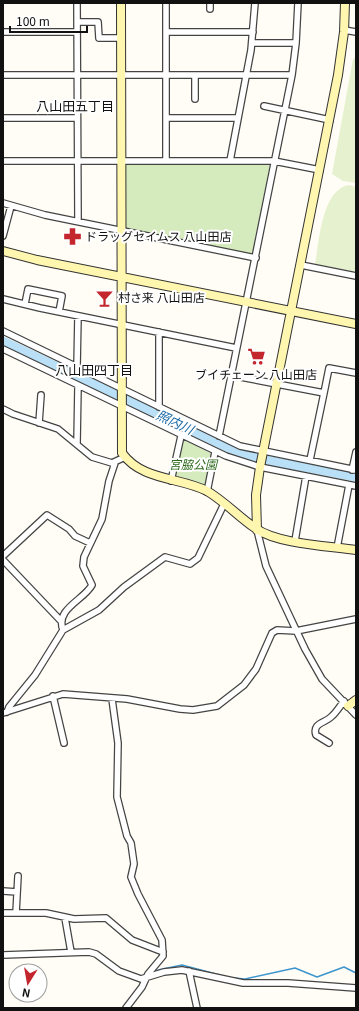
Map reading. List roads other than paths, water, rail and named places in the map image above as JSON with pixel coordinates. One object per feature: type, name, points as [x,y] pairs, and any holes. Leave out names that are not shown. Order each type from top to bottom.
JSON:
[{"type":"street","points":[[77,3],[78,222]]},
{"type":"street","points":[[121,3],[122,453],[136,466],[171,481],[207,492],[257,530],[294,541],[356,550]]},
{"type":"street","points":[[166,3],[166,161]]},
{"type":"street","points":[[230,161],[252,43],[254,3]]},
{"type":"street","points":[[219,436],[230,374],[256,258],[292,75],[296,43],[298,3]]},
{"type":"street","points":[[345,3],[341,59],[330,120],[260,467],[255,502],[257,530],[266,566],[296,631],[322,679],[356,714]]},
{"type":"street","points":[[77,22],[98,22],[99,38],[121,38]]},
{"type":"street","points":[[344,30],[356,32]]},
{"type":"street","points":[[3,32],[77,32]]},
{"type":"street","points":[[166,32],[253,32]]},
{"type":"street","points":[[252,43],[296,43]]},
{"type":"street","points":[[3,75],[292,75]]},
{"type":"street","points":[[195,75],[196,99]]},
{"type":"street","points":[[264,106],[330,120]]},
{"type":"street","points":[[3,118],[77,118]]},
{"type":"street","points":[[166,118],[238,118]]},
{"type":"street","points":[[3,161],[274,161],[320,170]]},
{"type":"street","points":[[3,203],[78,222],[256,258]]},
{"type":"street","points":[[3,236],[11,206]]},
{"type":"street","points":[[3,251],[37,260],[356,324]]},
{"type":"street","points":[[301,265],[356,276]]},
{"type":"street","points":[[25,304],[28,289],[62,296],[59,312]]},
{"type":"street","points":[[3,299],[78,316],[236,348]]},
{"type":"street","points":[[77,367],[78,316]]},
{"type":"street","points":[[3,332],[240,446],[354,470],[356,452]]},
{"type":"street","points":[[159,332],[159,407]]},
{"type":"street","points":[[3,349],[216,452],[260,467],[356,486]]},
{"type":"street","points":[[310,460],[329,368],[356,373]]},
{"type":"street","points":[[230,374],[324,393]]},
{"type":"street","points":[[77,444],[78,386]]},
{"type":"street","points":[[39,423],[41,395]]},
{"type":"street","points":[[3,409],[60,430],[94,458],[115,463]]},
{"type":"street","points":[[171,481],[181,436]]},
{"type":"street","points":[[207,492],[216,452]]},
{"type":"street","points":[[61,621],[65,613],[92,585],[82,564],[90,543],[102,519],[109,481],[115,463],[125,457]]},
{"type":"street","points":[[294,541],[306,476]]},
{"type":"street","points":[[337,548],[349,485]]},
{"type":"street","points":[[5,713],[35,676],[63,630],[99,610],[124,587],[165,557],[190,564],[198,558],[224,504]]},
{"type":"street","points":[[3,556],[48,515],[69,529],[74,536],[90,543]]},
{"type":"street","points":[[3,560],[61,621],[63,630]]},
{"type":"street","points":[[5,713],[53,696],[63,694],[127,699],[180,710],[193,710],[217,706],[244,685],[256,669],[272,634],[277,630],[296,631],[356,619]]},
{"type":"street","points":[[53,696],[64,743]]},
{"type":"street","points":[[112,699],[118,743],[117,797],[127,836],[131,844],[134,864],[131,877],[138,894],[162,940],[164,952],[145,979],[142,987],[126,1008]]},
{"type":"street","points":[[329,743],[316,735],[315,729],[319,723],[331,717],[346,704],[356,700]]},
{"type":"street","points":[[16,913],[18,876]]},
{"type":"street","points":[[3,891],[17,892]]},
{"type":"street","points":[[3,913],[46,913],[65,918],[108,918],[132,940],[146,947],[164,952]]},
{"type":"street","points":[[65,918],[71,952]]},
{"type":"street","points":[[3,955],[92,952],[119,971],[145,979],[164,972],[182,970],[242,983],[288,983],[356,988]]},
{"type":"street","points":[[189,971],[197,1008]]},
{"type":"waterway","name":"照内川","points":[[3,341],[237,452],[271,461],[356,477]]},
{"type":"waterway","points":[[158,970],[182,965],[231,978]]},
{"type":"waterway","points":[[234,978],[245,979],[295,968],[317,977],[344,967],[356,973]]},
{"type":"place","name":"ドラッグセイムス 八山田店","points":[[72,237]]},
{"type":"place","name":"村さ来 八山田店","points":[[105,298]]},
{"type":"place","name":"ブイチェーン 八山田店","points":[[256,356]]},
{"type":"district","name":"八山田五丁目","points":[[75,106]]},
{"type":"district","name":"八山田四丁目","points":[[94,370]]},
{"type":"park label","name":"宮脇公園","points":[[193,465]]}]
